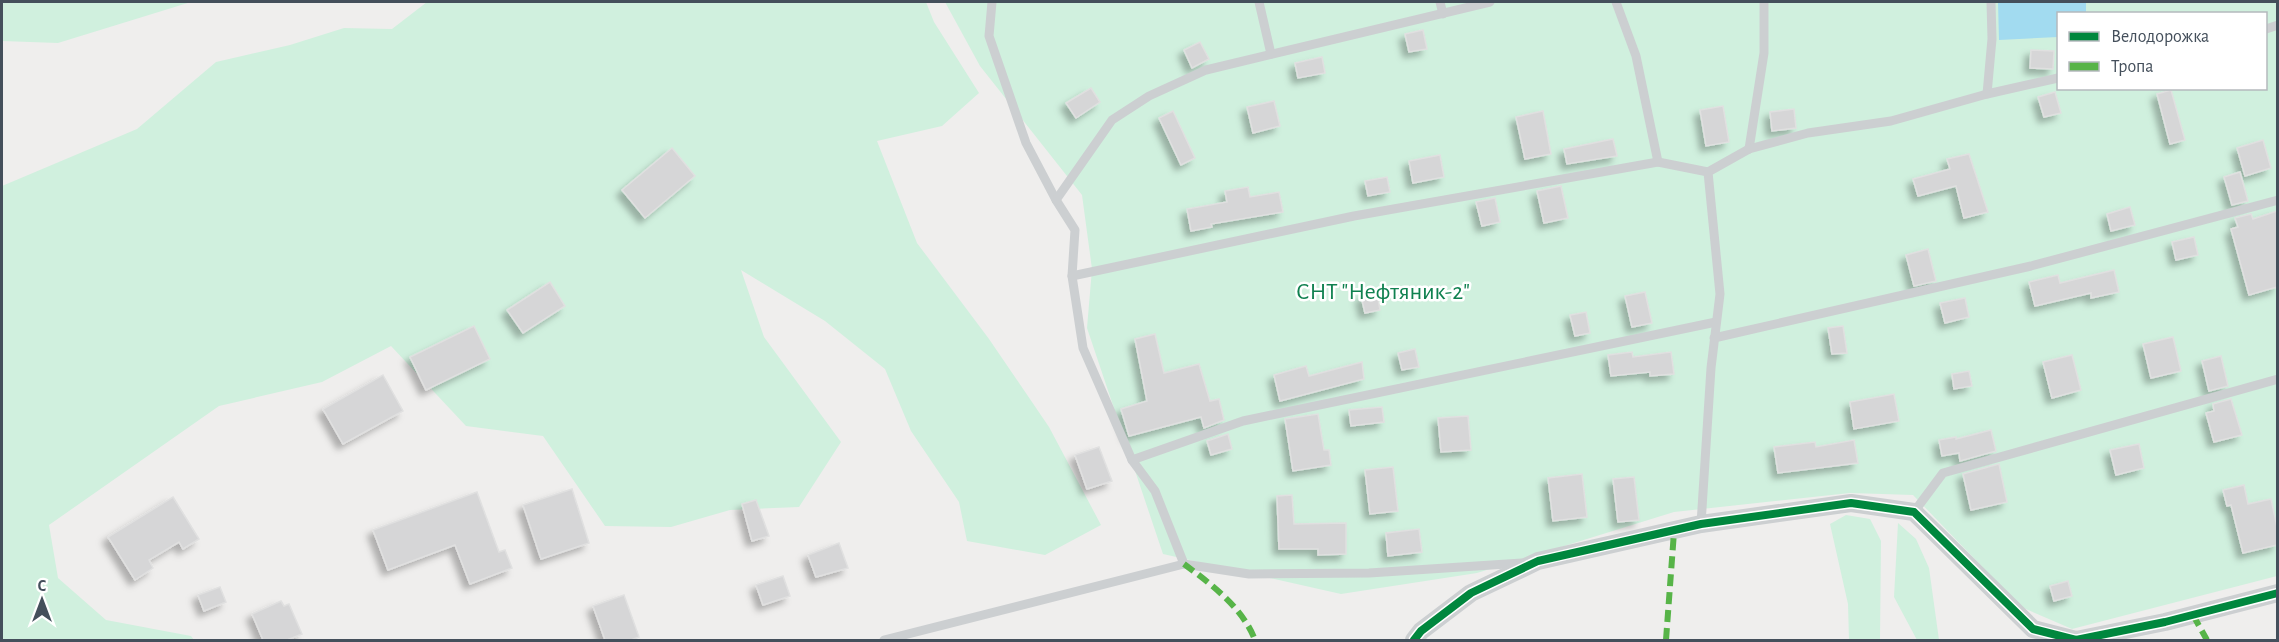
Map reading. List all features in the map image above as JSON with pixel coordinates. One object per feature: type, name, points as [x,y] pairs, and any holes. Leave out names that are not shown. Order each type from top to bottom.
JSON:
[{"type":"street","points":[[1414,640],[1421,631],[1471,593],[1538,561],[1701,524],[1851,502],[1914,512],[2033,629],[2076,640],[2165,622],[2277,593]]},
{"type":"lane","points":[[992,2],[989,36],[1026,142],[1056,200],[1075,230],[1072,276],[1083,348],[1132,460],[1155,491],[1184,564]]},
{"type":"lane","points":[[1259,2],[1271,54]]},
{"type":"lane","points":[[1440,2],[1443,14]]},
{"type":"lane","points":[[1056,200],[1112,120],[1149,96],[1206,70],[1491,2]]},
{"type":"lane","points":[[1616,2],[1636,56],[1658,162]]},
{"type":"lane","points":[[1749,149],[1764,53],[1764,2]]},
{"type":"lane","points":[[1987,94],[1992,39],[1991,2]]},
{"type":"lane","points":[[1072,276],[1354,216],[1658,162],[1708,172],[1749,149],[1808,134],[1891,121],[1987,94],[2057,78]]},
{"type":"lane","points":[[1701,524],[1714,338],[1720,294],[1708,172]]},
{"type":"lane","points":[[1714,338],[2031,266],[2277,200]]},
{"type":"lane","points":[[1132,460],[1243,422],[1716,322]]},
{"type":"lane","points":[[1914,512],[1943,473],[2277,379]]},
{"type":"lane","points":[[884,640],[1184,564],[1249,574],[1358,573],[1538,561]]},
{"type":"green space","points":[[2,2],[191,2],[58,43],[2,41]]},
{"type":"green space","points":[[427,2],[926,2],[934,22],[979,93],[942,126],[877,141],[917,243],[989,339],[1049,427],[1101,525],[1045,555],[967,541],[959,502],[911,431],[885,369],[825,321],[741,270],[764,337],[841,442],[799,507],[730,510],[671,527],[605,526],[543,436],[466,426],[391,346],[322,382],[219,406],[49,525],[58,578],[106,620],[191,636],[194,640],[2,640],[2,186],[137,129],[216,62],[290,45],[344,28],[392,29]]},
{"type":"green space","name":"СНТ \"Нефтяник-2\"","points":[[945,2],[2277,2],[2277,576],[2072,629],[2021,607],[1913,495],[1850,493],[1674,512],[1477,573],[1341,594],[1163,554],[1087,328],[1092,269],[1082,195],[980,66]]},
{"type":"green space","points":[[1846,515],[1870,519],[1881,541],[1880,640],[1849,640],[1848,604],[1830,524]]},
{"type":"green space","points":[[1898,523],[1916,539],[1929,568],[1939,640],[1917,640],[1894,597]]},
{"type":"water","points":[[1998,2],[2086,2],[2086,12],[2057,12],[2057,37],[1999,40]]},
{"type":"building","points":[[1423,30],[1427,49],[1409,52],[1405,34]]},
{"type":"building","points":[[1200,42],[1209,59],[1192,68],[1184,50]]},
{"type":"building","points":[[2031,50],[2054,51],[2053,69],[2030,68]]},
{"type":"building","points":[[1322,57],[1325,73],[1298,78],[1295,63]]},
{"type":"building","points":[[1091,88],[1100,102],[1076,118],[1066,103]]},
{"type":"building","points":[[2171,90],[2185,140],[2170,144],[2157,94]]},
{"type":"building","points":[[2055,92],[2061,113],[2044,117],[2038,97]]},
{"type":"building","points":[[1274,101],[1280,126],[1253,133],[1247,107]]},
{"type":"building","points":[[1723,106],[1729,142],[1706,146],[1700,110]]},
{"type":"building","points":[[1794,109],[1796,128],[1772,131],[1770,112]]},
{"type":"building","points":[[1173,111],[1195,158],[1181,165],[1159,118]]},
{"type":"building","points":[[1543,111],[1551,154],[1525,159],[1516,117]]},
{"type":"building","points":[[1613,139],[1617,156],[1567,164],[1564,149]]},
{"type":"building","points":[[2263,140],[2271,168],[2245,176],[2237,148]]},
{"type":"building","points":[[672,148],[695,176],[645,218],[622,190]]},
{"type":"building","points":[[1969,154],[1988,212],[1964,218],[1956,186],[1918,196],[1913,179],[1950,169],[1947,159]]},
{"type":"building","points":[[1440,155],[1444,177],[1413,183],[1409,161]]},
{"type":"building","points":[[2240,172],[2248,201],[2232,205],[2224,177]]},
{"type":"building","points":[[1387,177],[1390,192],[1368,196],[1365,181]]},
{"type":"building","points":[[1561,186],[1568,218],[1544,223],[1537,191]]},
{"type":"building","points":[[1248,187],[1250,197],[1279,192],[1283,212],[1211,224],[1212,227],[1191,231],[1187,209],[1227,202],[1225,191]]},
{"type":"building","points":[[1495,198],[1500,222],[1482,226],[1476,202]]},
{"type":"building","points":[[2130,207],[2135,225],[2111,231],[2107,214]]},
{"type":"building","points":[[2277,211],[2277,287],[2249,295],[2231,229],[2238,227],[2235,218],[2251,214],[2253,219]]},
{"type":"building","points":[[2194,237],[2198,255],[2176,260],[2172,242]]},
{"type":"building","points":[[1928,249],[1936,281],[1914,286],[1906,255]]},
{"type":"building","points":[[2114,270],[2119,292],[2091,298],[2091,293],[2035,306],[2029,282],[2058,275],[2060,283]]},
{"type":"building","points":[[550,282],[565,306],[523,333],[507,310]]},
{"type":"building","points":[[1645,292],[1652,323],[1632,327],[1625,296]]},
{"type":"building","points":[[1377,293],[1380,310],[1365,313],[1361,296]]},
{"type":"building","points":[[1965,298],[1969,317],[1945,323],[1940,303]]},
{"type":"building","points":[[1586,312],[1590,333],[1575,336],[1570,315]]},
{"type":"building","points":[[474,326],[490,359],[426,390],[410,357]]},
{"type":"building","points":[[1843,326],[1847,353],[1832,354],[1828,328]]},
{"type":"building","points":[[1155,334],[1164,373],[1199,364],[1210,401],[1219,399],[1224,420],[1204,428],[1201,417],[1129,436],[1121,409],[1147,401],[1135,339]]},
{"type":"building","points":[[2173,337],[2181,371],[2151,378],[2143,344]]},
{"type":"building","points":[[1415,349],[1419,367],[1402,370],[1398,353]]},
{"type":"building","points":[[1632,352],[1633,357],[1671,352],[1674,374],[1650,376],[1650,372],[1611,376],[1608,355]]},
{"type":"building","points":[[2072,355],[2081,390],[2052,398],[2043,362]]},
{"type":"building","points":[[2221,356],[2228,386],[2209,391],[2202,361]]},
{"type":"building","points":[[1362,362],[1364,379],[1280,401],[1274,375],[1306,366],[1309,376]]},
{"type":"building","points":[[1969,371],[1972,386],[1954,389],[1952,374]]},
{"type":"building","points":[[383,375],[403,411],[343,444],[323,409]]},
{"type":"building","points":[[1894,394],[1899,421],[1854,429],[1850,402]]},
{"type":"building","points":[[2231,399],[2242,435],[2214,442],[2206,413],[2214,411],[2213,404]]},
{"type":"building","points":[[1382,407],[1384,422],[1351,426],[1349,410]]},
{"type":"building","points":[[1318,414],[1324,450],[1329,450],[1331,465],[1293,471],[1285,419]]},
{"type":"building","points":[[1468,416],[1471,450],[1441,452],[1438,418]]},
{"type":"building","points":[[1991,430],[1996,451],[1960,461],[1959,453],[1942,456],[1939,440],[1956,437],[1956,439]]},
{"type":"building","points":[[1228,434],[1232,449],[1211,455],[1207,441]]},
{"type":"building","points":[[1854,440],[1858,463],[1778,473],[1774,447],[1815,442],[1816,447]]},
{"type":"building","points":[[2139,444],[2144,468],[2116,475],[2110,450]]},
{"type":"building","points":[[1099,447],[1112,481],[1087,489],[1075,455]]},
{"type":"building","points":[[1999,464],[2007,502],[1971,510],[1963,474]]},
{"type":"building","points":[[1393,467],[1398,511],[1370,514],[1365,470]]},
{"type":"building","points":[[1582,474],[1587,517],[1553,521],[1548,478]]},
{"type":"building","points":[[1634,477],[1639,520],[1618,522],[1613,479]]},
{"type":"building","points":[[2244,485],[2248,504],[2271,499],[2277,527],[2277,545],[2243,553],[2231,505],[2227,506],[2223,490]]},
{"type":"building","points":[[572,489],[589,543],[541,559],[523,505]]},
{"type":"building","points":[[477,492],[499,552],[505,550],[512,568],[470,584],[455,545],[388,570],[373,530]]},
{"type":"building","points":[[1292,495],[1294,524],[1346,523],[1346,554],[1318,555],[1318,549],[1279,549],[1277,496]]},
{"type":"building","points":[[173,497],[199,539],[183,549],[179,542],[149,560],[153,568],[135,580],[108,537]]},
{"type":"building","points":[[756,500],[769,536],[752,541],[742,504]]},
{"type":"building","points":[[1419,529],[1422,552],[1388,556],[1386,533]]},
{"type":"building","points":[[839,543],[848,568],[816,577],[808,555]]},
{"type":"building","points":[[783,576],[790,596],[763,605],[756,585]]},
{"type":"building","points":[[2068,581],[2072,596],[2054,601],[2050,586]]},
{"type":"building","points":[[220,587],[226,602],[204,611],[198,595]]},
{"type":"building","points":[[624,595],[639,637],[631,640],[605,640],[593,606]]},
{"type":"building","points":[[281,601],[284,606],[289,604],[302,634],[287,640],[263,640],[252,614]]},
{"type":"marked path","points":[[1666,640],[1674,532]]},
{"type":"marked path","points":[[1184,564],[1215,588],[1234,607],[1243,617],[1255,640]]},
{"type":"marked path","points":[[2193,615],[2207,640]]},
{"type":"cycle path","points":[[1414,640],[1421,631],[1471,593],[1538,561],[1701,524],[1851,503],[1914,512],[2033,629],[2076,640],[2165,622],[2278,593]]}]
